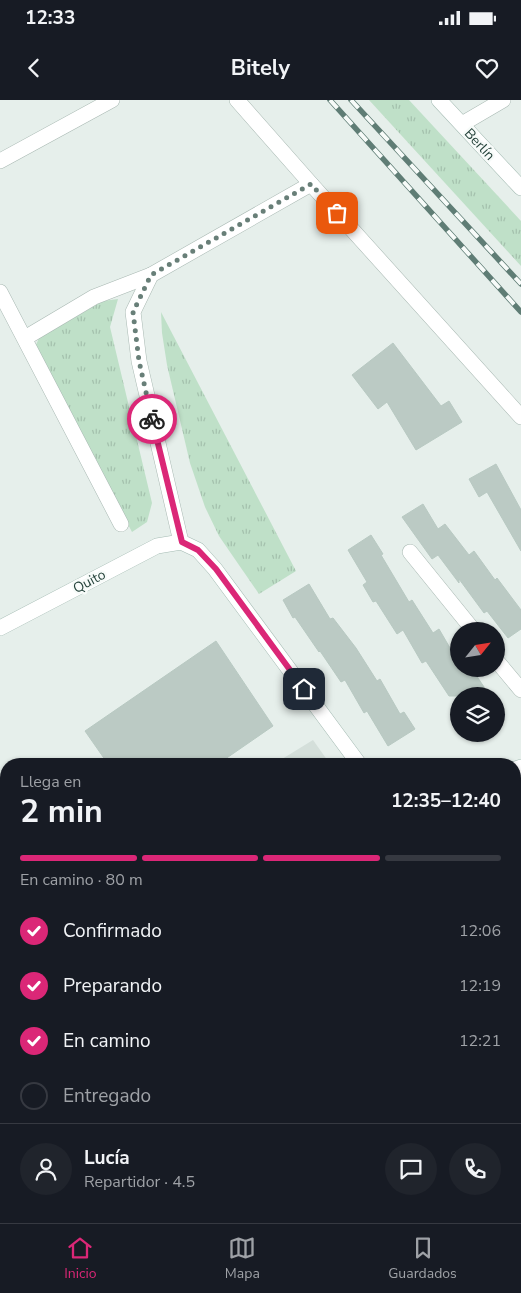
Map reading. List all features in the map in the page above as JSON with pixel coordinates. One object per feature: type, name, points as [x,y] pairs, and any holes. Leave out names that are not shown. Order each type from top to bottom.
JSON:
[{"type":"street","points":[[0,161],[112,100]]},
{"type":"street","points":[[237,100],[521,417]]},
{"type":"street","name":"Berlín","points":[[439,100],[521,188]]},
{"type":"street","points":[[462,124],[503,100]]},
{"type":"street","points":[[25,338],[94,297],[151,275],[311,184]]},
{"type":"street","points":[[151,275],[133,312],[139,361],[182,542],[198,550],[216,569],[355,758]]},
{"type":"street","points":[[0,292],[121,524]]},
{"type":"street","name":"Quito","points":[[0,628],[157,546],[182,542]]},
{"type":"street","points":[[410,552],[467,622]]},
{"type":"street","points":[[505,671],[521,690]]},
{"type":"shaded area","points":[[313,740],[326,758],[284,758]]},
{"type":"green space","points":[[369,100],[409,100],[521,221],[521,266]]},
{"type":"green space","points":[[118,299],[110,327],[152,503],[147,522],[132,532],[35,347],[39,338],[103,301]]},
{"type":"green space","points":[[161,312],[296,571],[259,594],[219,536],[205,507],[190,463],[167,365]]},
{"type":"building","points":[[393,343],[441,406],[449,401],[462,422],[416,450],[387,402],[378,409],[352,375]]},
{"type":"building","points":[[496,464],[521,510],[521,551],[487,492],[479,497],[469,479]]},
{"type":"building","points":[[423,504],[438,529],[445,524],[469,555],[474,551],[495,580],[497,578],[521,610],[521,629],[508,638],[505,634],[505,622],[496,622],[487,611],[484,613],[459,579],[459,583],[438,555],[432,559],[402,517]]},
{"type":"building","points":[[371,535],[409,602],[412,600],[433,633],[439,629],[450,648],[450,678],[478,678],[484,687],[450,687],[449,696],[426,661],[422,663],[403,630],[397,634],[376,601],[373,602],[363,585],[367,582],[348,550]]},
{"type":"building","points":[[309,584],[330,619],[333,618],[356,648],[377,681],[380,679],[400,714],[404,712],[415,729],[388,746],[367,711],[364,713],[345,680],[341,682],[295,617],[293,618],[283,600]]},
{"type":"building","points":[[216,641],[273,726],[227,758],[104,758],[85,731]]},
{"type":"railway","points":[[330,100],[521,312]]},
{"type":"railway","points":[[351,100],[521,284]]},
{"type":"way so far","points":[[152,419],[139,361],[133,312],[151,275],[311,184],[337,213]]},
{"type":"route","points":[[152,419],[182,542],[198,550],[216,569],[304,689]]}]
